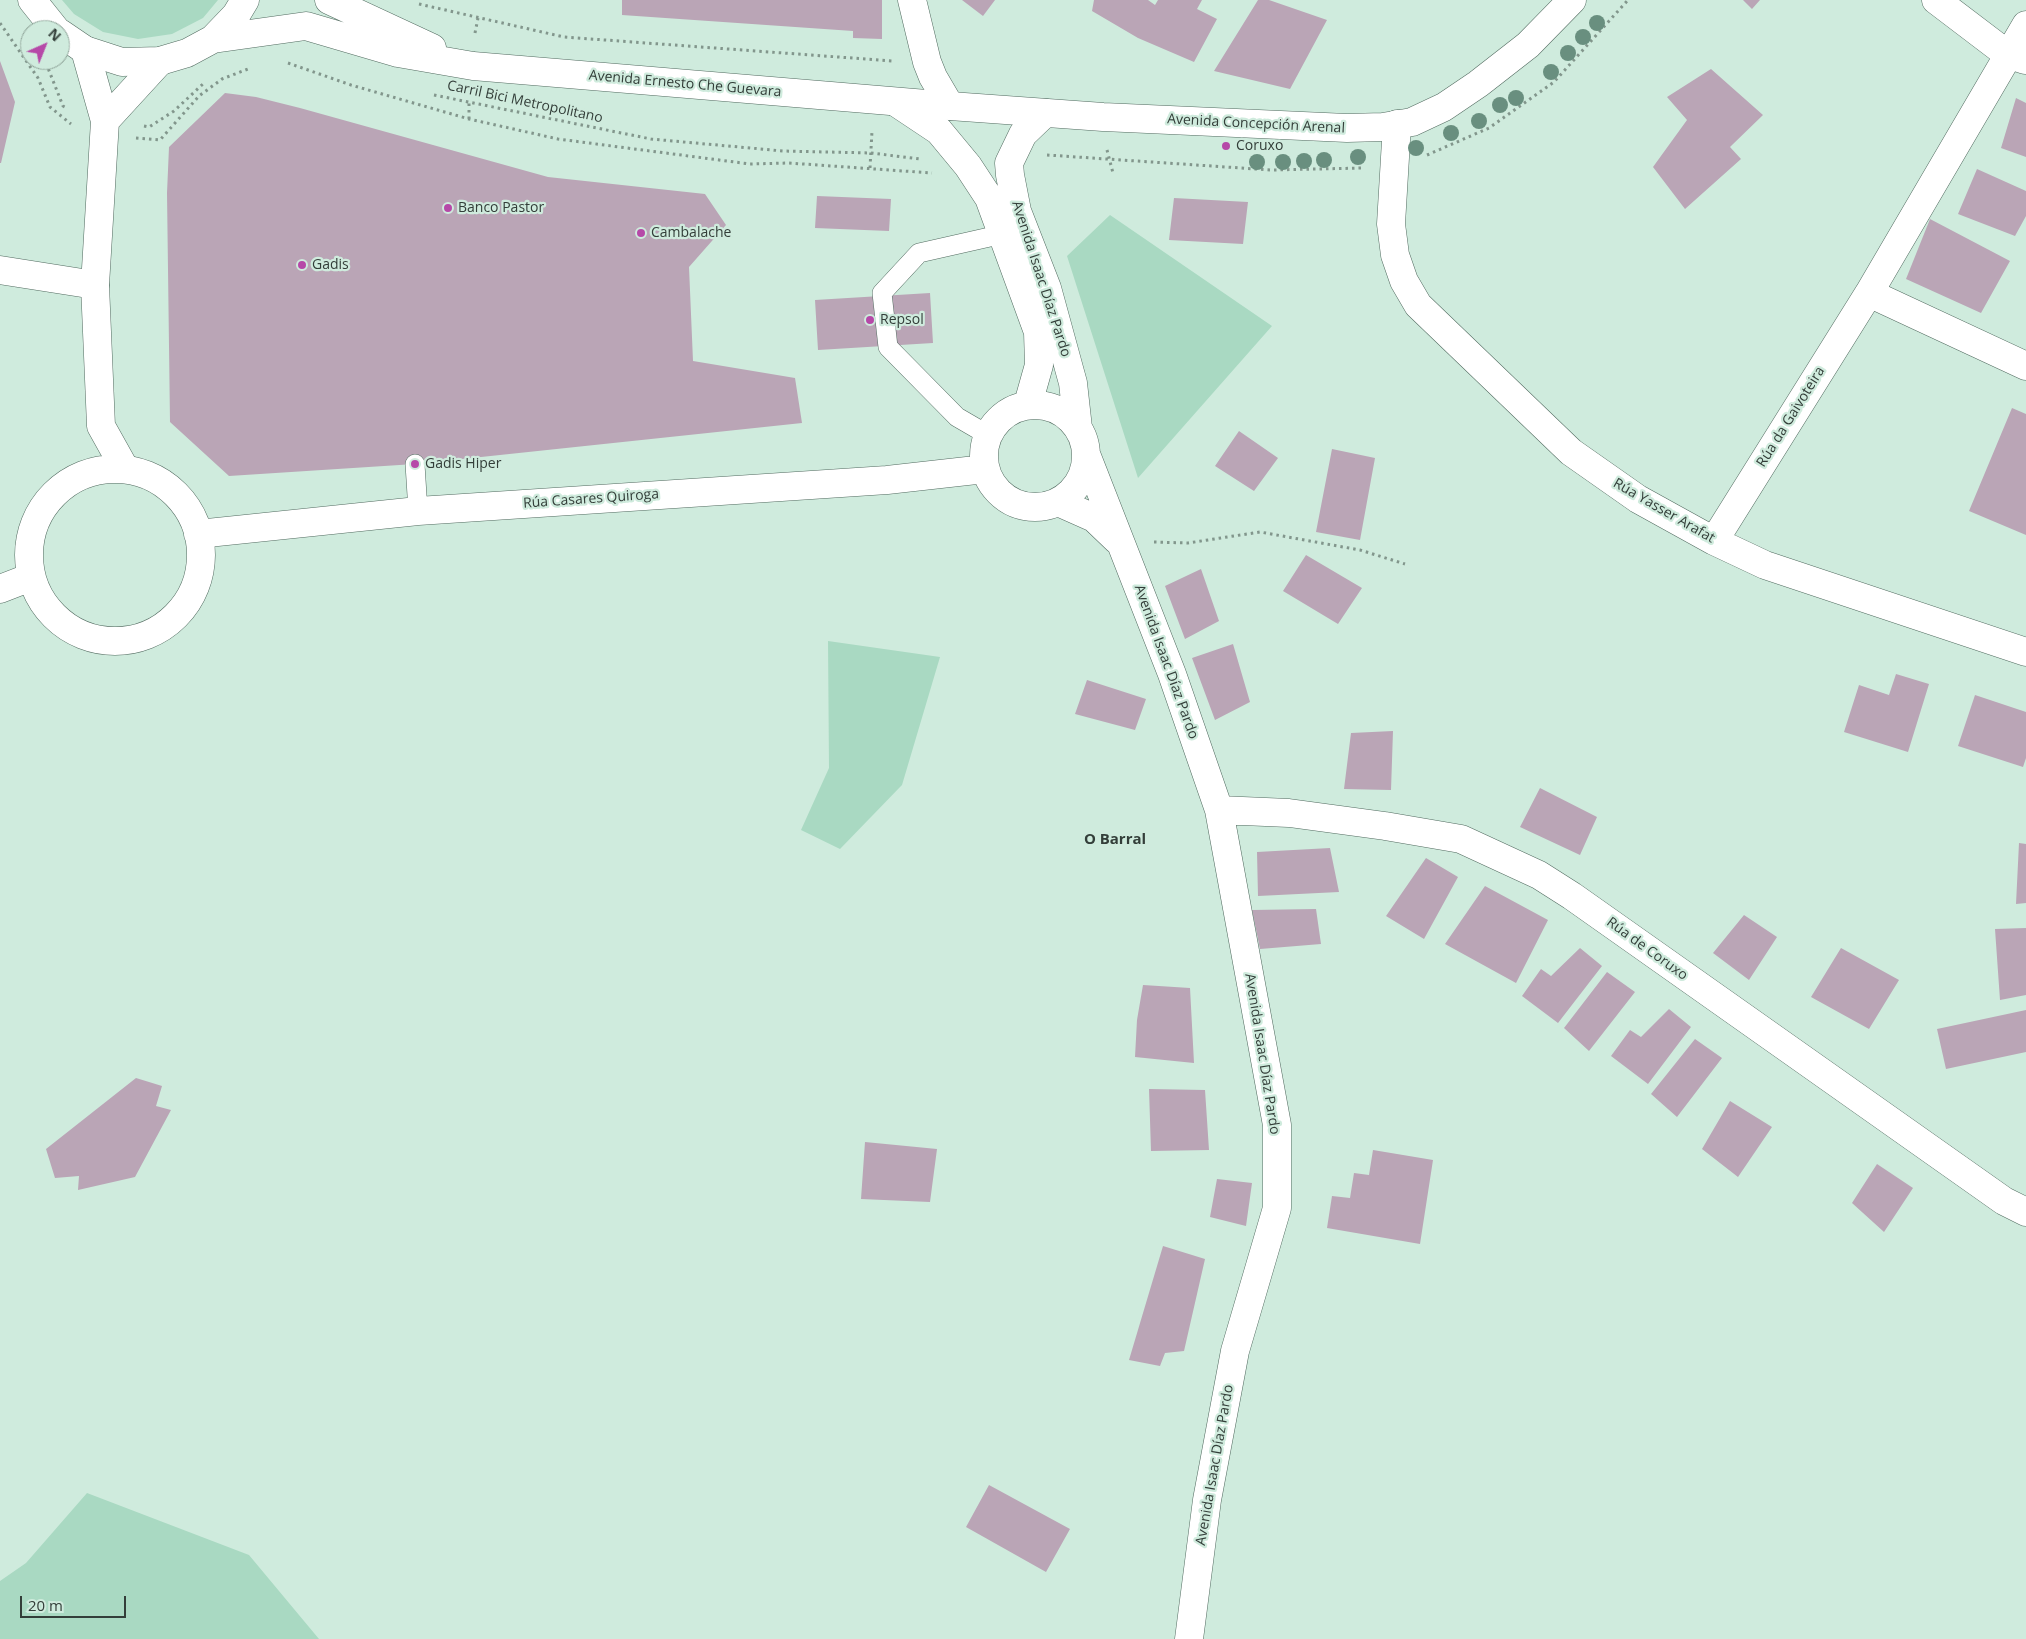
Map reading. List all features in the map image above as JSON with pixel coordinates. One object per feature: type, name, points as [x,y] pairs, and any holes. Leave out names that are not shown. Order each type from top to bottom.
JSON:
[{"type":"street","points":[[32,0],[48,20]]},
{"type":"street","points":[[70,40],[85,50],[122,62],[160,61],[187,53],[212,39],[236,15],[245,0]]},
{"type":"street","name":"Avenida Ernesto Che Guevara","points":[[329,0],[388,29],[473,66]]},
{"type":"street","points":[[912,0],[927,62],[933,77],[950,106]]},
{"type":"street","name":"Avenida Concepción Arenal","points":[[897,103],[1347,128],[1412,122],[1444,107],[1478,84],[1528,45],[1572,0]]},
{"type":"street","points":[[1936,0],[2017,58]]},
{"type":"street","name":"Rúa da Gaivoteira","points":[[1714,541],[2017,58],[2026,25]]},
{"type":"street","name":"Avenida Ernesto Che Guevara","points":[[212,39],[306,26],[398,53],[473,66],[897,103]]},
{"type":"street","points":[[85,50],[104,127],[95,285],[101,426],[124,469]]},
{"type":"street","points":[[104,127],[160,61]]},
{"type":"street","name":"Avenida Isaac Díaz Pardo","points":[[897,103],[939,131],[974,174],[989,198],[1038,332],[1039,365],[1028,404]]},
{"type":"street","name":"Avenida Isaac Díaz Pardo","points":[[1045,112],[1022,134],[1009,163],[1016,210],[1047,288],[1073,384],[1078,428]]},
{"type":"street","name":"Rúa Yasser Arafat","points":[[1397,124],[1390,224],[1395,255],[1404,281],[1418,305],[1571,452],[1638,499],[1714,541],[1765,565],[2026,652]]},
{"type":"street","points":[[0,270],[95,285]]},
{"type":"street","points":[[1870,293],[2026,366]]},
{"type":"street","points":[[1028,404],[1046,406],[1064,413],[1078,428],[1084,441],[1086,454],[1085,468],[1073,491],[1058,502],[1040,507],[1022,506],[1006,499],[992,486],[985,469],[983,452],[988,435],[997,420],[1012,409],[1028,404]]},
{"type":"street","points":[[77,476],[101,426]]},
{"type":"street","name":"Avenida Isaac Díaz Pardo","points":[[1086,454],[1172,674],[1219,810],[1277,1125],[1277,1208],[1235,1351],[1207,1500],[1188,1639]]},
{"type":"street","points":[[100,469],[124,469],[150,476],[172,490],[188,510],[198,534],[201,561],[195,587],[181,610],[161,628],[136,638],[109,641],[83,635],[60,621],[42,602],[31,576],[29,547],[36,518],[53,494],[77,476],[100,469]]},
{"type":"street","name":"Rúa Casares Quiroga","points":[[198,534],[418,511],[887,480],[985,469]]},
{"type":"street","points":[[1058,502],[1094,518],[1119,541]]},
{"type":"street","points":[[0,589],[31,576]]},
{"type":"street","name":"Rúa de Coruxo","points":[[1219,810],[1289,813],[1386,826],[1461,839],[1539,875],[1572,896],[2004,1202],[2026,1212]]},
{"type":"lane","points":[[988,435],[957,417],[888,347],[882,293],[919,253],[1003,234]]},
{"type":"lane","points":[[415,464],[418,511]]},
{"type":"path","points":[[413,2],[564,37],[780,54],[927,62]]},
{"type":"path","points":[[0,23],[38,78],[50,107],[68,123],[104,127],[149,127],[174,111],[206,81]]},
{"type":"path","points":[[280,65],[289,63],[351,85],[469,119],[558,139],[750,164],[789,163],[974,174]]},
{"type":"path","points":[[104,127],[160,140],[199,96],[222,79],[252,67]]},
{"type":"path","name":"Carril Bici Metropolitano","points":[[432,94],[651,139],[783,151],[871,153],[974,174]]},
{"type":"path","points":[[1119,541],[1188,544],[1260,532],[1360,550],[1406,564]]},
{"type":"green space","points":[[62,0],[218,0],[203,18],[172,34],[138,39],[103,32],[74,14]]},
{"type":"green space","points":[[1110,215],[1272,326],[1138,478],[1067,256]]},
{"type":"green space","points":[[828,641],[940,657],[902,785],[840,849],[801,830],[829,768]]},
{"type":"green space","points":[[87,1493],[249,1555],[319,1639],[0,1639],[0,1581],[26,1563]]},
{"type":"building","points":[[622,0],[882,0],[882,39],[853,38],[853,31],[622,15]]},
{"type":"building","points":[[962,0],[995,0],[983,16]]},
{"type":"building","points":[[1094,0],[1148,0],[1155,5],[1158,0],[1202,0],[1197,9],[1217,19],[1194,62],[1138,38],[1092,11]]},
{"type":"building","points":[[1258,0],[1269,0],[1327,20],[1290,89],[1214,71]]},
{"type":"building","points":[[1743,0],[1760,0],[1752,9]]},
{"type":"building","points":[[0,61],[15,102],[1,163],[0,163]]},
{"type":"building","points":[[1711,69],[1763,115],[1730,147],[1741,159],[1685,209],[1653,167],[1687,120],[1667,97]]},
{"type":"building","points":[[225,93],[256,97],[300,108],[548,177],[705,194],[726,225],[689,267],[693,361],[795,378],[802,423],[415,464],[229,476],[170,422],[167,193],[169,147]]},
{"type":"building","points":[[2016,98],[2026,103],[2026,157],[2001,148]]},
{"type":"building","points":[[1977,169],[2026,191],[2026,216],[2015,236],[1958,214]]},
{"type":"building","points":[[817,196],[891,199],[889,231],[815,228]]},
{"type":"building","points":[[1174,198],[1248,202],[1243,244],[1169,240]]},
{"type":"building","points":[[1930,219],[2010,261],[1981,313],[1906,279]]},
{"type":"building","points":[[930,293],[933,343],[818,350],[815,300]]},
{"type":"building","points":[[2012,408],[2026,414],[2026,535],[1969,511]]},
{"type":"building","points":[[1239,431],[1278,458],[1254,491],[1215,466]]},
{"type":"building","points":[[1332,449],[1375,458],[1360,540],[1316,532]]},
{"type":"building","points":[[1306,555],[1362,588],[1338,624],[1283,591]]},
{"type":"building","points":[[1201,569],[1219,621],[1185,639],[1165,586]]},
{"type":"building","points":[[1233,644],[1250,702],[1215,720],[1192,658]]},
{"type":"building","points":[[1896,674],[1929,684],[1908,752],[1844,732],[1859,685],[1889,695]]},
{"type":"building","points":[[1087,680],[1146,699],[1135,730],[1075,714]]},
{"type":"building","points":[[1975,695],[2026,712],[2026,758],[2023,767],[1958,746]]},
{"type":"building","points":[[1393,731],[1391,790],[1344,789],[1351,733]]},
{"type":"building","points":[[1540,788],[1597,817],[1580,855],[1520,827]]},
{"type":"building","points":[[2019,843],[2026,844],[2026,903],[2016,904]]},
{"type":"building","points":[[1330,848],[1339,892],[1258,896],[1257,852]]},
{"type":"building","points":[[1426,858],[1458,877],[1424,939],[1386,916]]},
{"type":"building","points":[[1485,886],[1548,920],[1516,983],[1445,944]]},
{"type":"building","points":[[1316,909],[1321,944],[1260,949],[1252,910]]},
{"type":"building","points":[[1744,915],[1777,937],[1749,980],[1713,953]]},
{"type":"building","points":[[2026,928],[2026,995],[2000,1000],[1995,929]]},
{"type":"building","points":[[1580,948],[1602,966],[1558,1023],[1522,996],[1541,969],[1551,976]]},
{"type":"building","points":[[1841,948],[1899,980],[1869,1029],[1811,997]]},
{"type":"building","points":[[1607,972],[1635,992],[1589,1051],[1564,1028]]},
{"type":"building","points":[[1143,985],[1190,988],[1194,1063],[1135,1057],[1137,1020]]},
{"type":"building","points":[[1669,1009],[1691,1027],[1648,1084],[1611,1056],[1630,1030],[1641,1037]]},
{"type":"building","points":[[2026,1010],[2026,1052],[1946,1069],[1937,1029]]},
{"type":"building","points":[[1695,1039],[1722,1058],[1677,1117],[1651,1094]]},
{"type":"building","points":[[136,1078],[162,1086],[156,1106],[171,1110],[135,1177],[78,1190],[79,1176],[55,1178],[46,1149]]},
{"type":"building","points":[[1149,1089],[1205,1090],[1209,1150],[1151,1151]]},
{"type":"building","points":[[1730,1101],[1772,1127],[1738,1177],[1702,1149]]},
{"type":"building","points":[[865,1142],[937,1149],[930,1202],[861,1199]]},
{"type":"building","points":[[1373,1150],[1433,1160],[1420,1244],[1327,1228],[1332,1196],[1350,1198],[1354,1173],[1369,1175]]},
{"type":"building","points":[[1877,1164],[1913,1188],[1884,1232],[1852,1203]]},
{"type":"building","points":[[1217,1179],[1252,1183],[1246,1226],[1210,1217]]},
{"type":"building","points":[[1163,1246],[1205,1259],[1184,1351],[1165,1353],[1160,1366],[1129,1360]]},
{"type":"building","points":[[989,1485],[1070,1529],[1046,1572],[966,1527]]},
{"type":"place","name":"Coruxo","points":[[1226,146]]},
{"type":"place","name":"Banco Pastor","points":[[448,208]]},
{"type":"place","name":"Cambalache","points":[[641,233]]},
{"type":"place","name":"Gadis","points":[[302,265]]},
{"type":"place","name":"Repsol","points":[[870,320]]},
{"type":"place","name":"Gadis Hiper","points":[[415,464]]},
{"type":"district","name":"O Barral","points":[[1115,840]]}]
